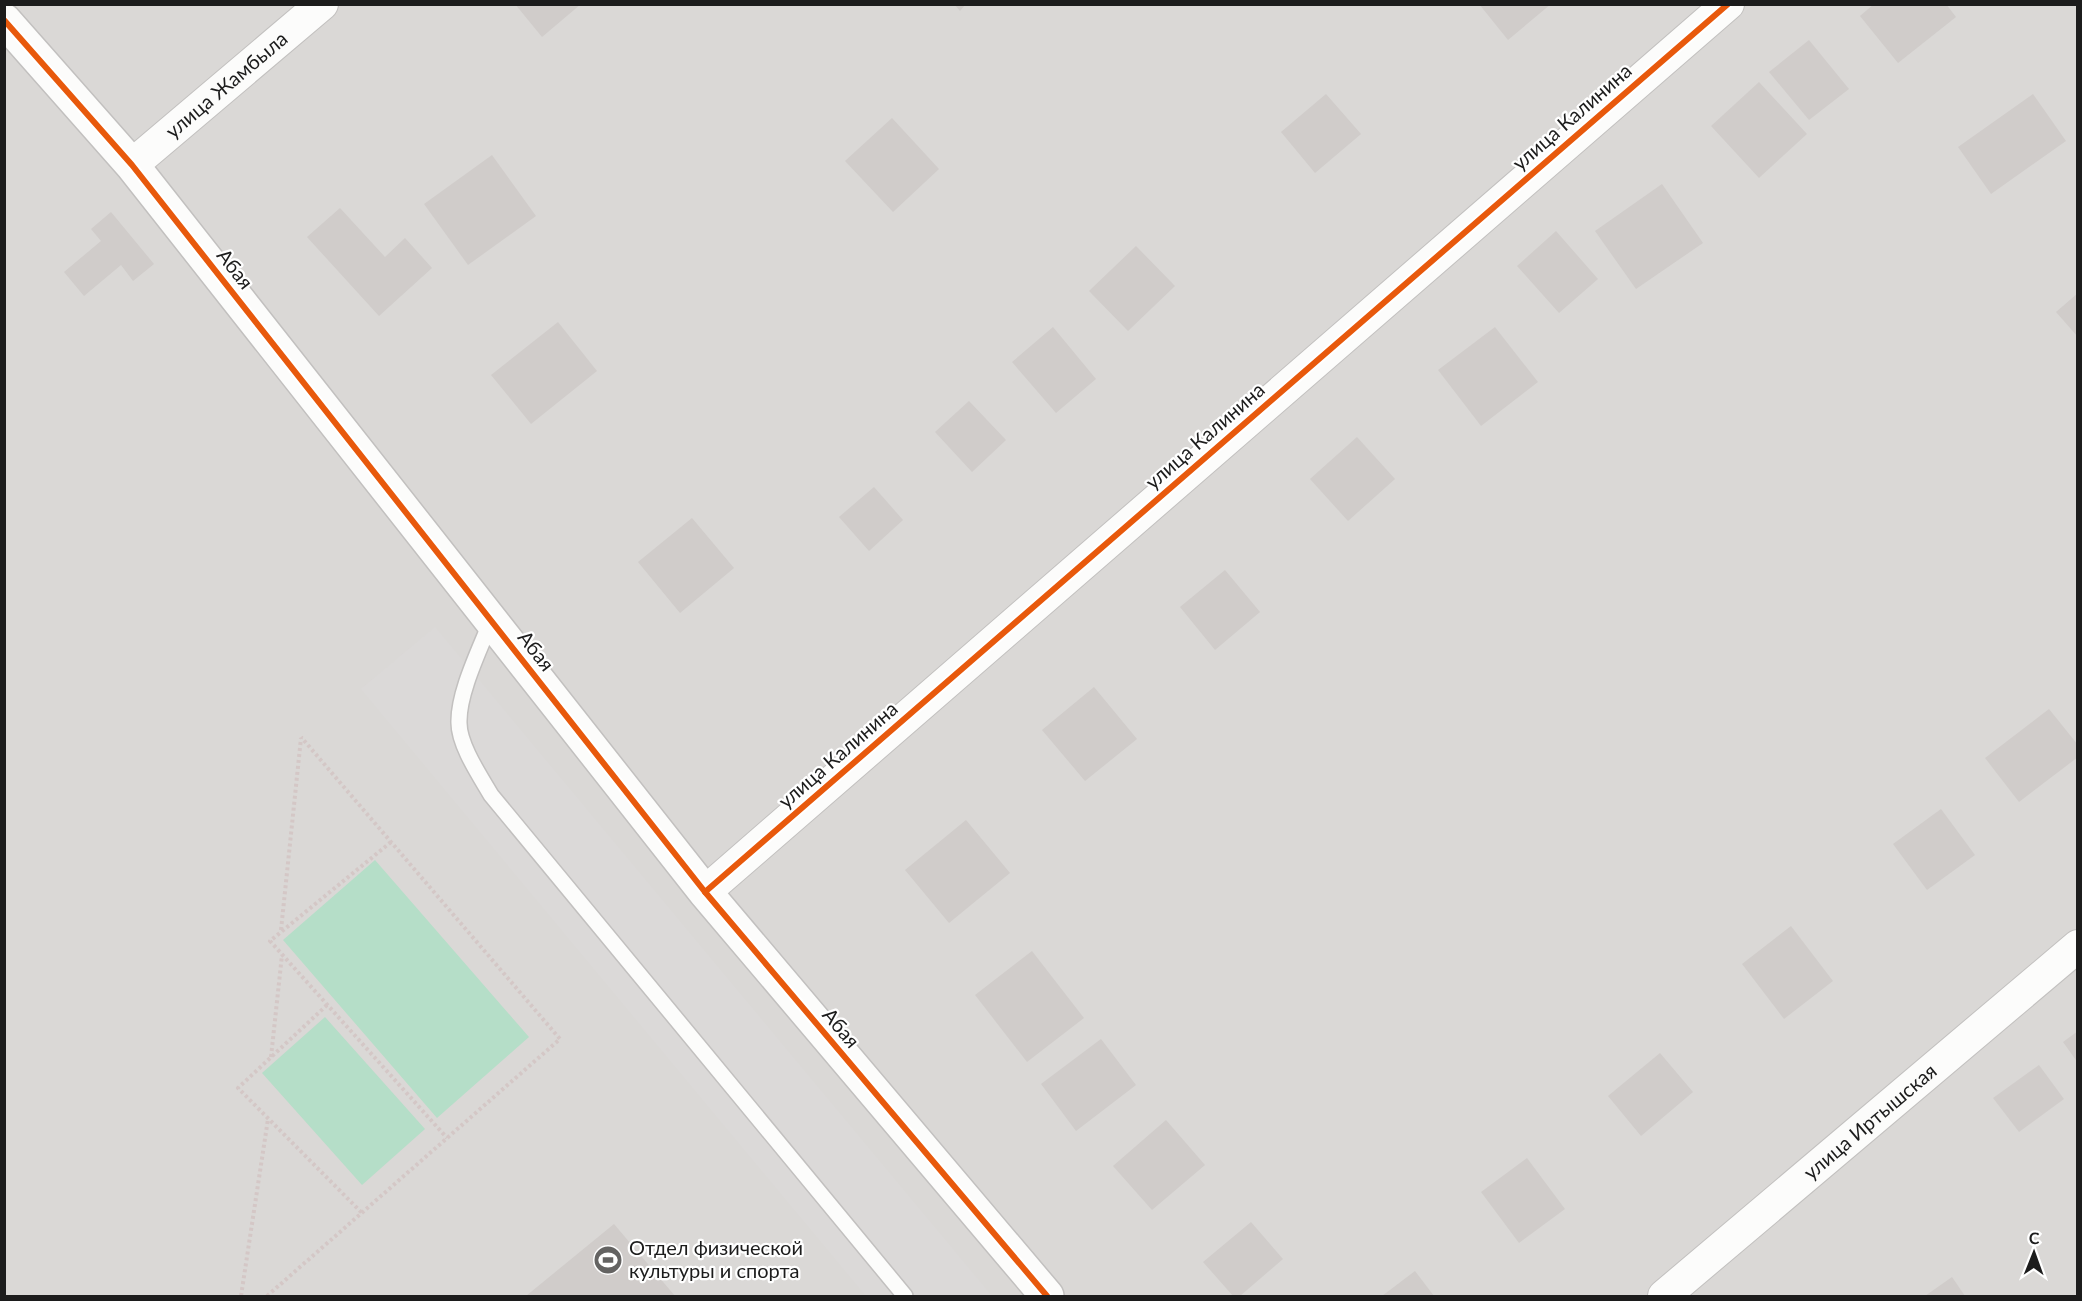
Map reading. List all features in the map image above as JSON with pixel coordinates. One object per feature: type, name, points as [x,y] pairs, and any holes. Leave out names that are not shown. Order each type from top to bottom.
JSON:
[{"type":"street","name":"улица Жамбыла","points":[[132,165],[322,4]]},
{"type":"street","name":"улица Калинина","points":[[705,892],[1728,4]]},
{"type":"street","name":"Абая","points":[[4,20],[132,165],[705,892],[1047,1296]]},
{"type":"street","name":"улица Иртышская","points":[[1664,1296],[2078,946]]},
{"type":"lane","points":[[491,621],[465,689],[459,724],[469,758],[491,795],[905,1296]]},
{"type":"path","points":[[267,1296],[560,1039],[301,737],[281,931]]},
{"type":"path","points":[[391,842],[270,941],[447,1138]]},
{"type":"path","points":[[271,1057],[282,954]]},
{"type":"path","points":[[327,1005],[238,1088],[362,1213]]},
{"type":"path","points":[[241,1296],[268,1118]]},
{"type":"shaded area","points":[[5,5],[2077,5],[2077,1296],[5,1296]]},
{"type":"shaded area","points":[[435,627],[992,1296],[866,1296],[361,689]]},
{"type":"green space","points":[[375,860],[529,1037],[437,1118],[283,940]]},
{"type":"green space","points":[[325,1017],[425,1129],[362,1185],[262,1073]]},
{"type":"building","points":[[515,4],[581,4],[542,37]]},
{"type":"building","points":[[954,4],[966,4],[960,11]]},
{"type":"building","points":[[1479,4],[1551,4],[1508,40]]},
{"type":"building","points":[[1874,4],[1946,4],[1956,17],[1898,63],[1860,16]]},
{"type":"building","points":[[1809,40],[1849,89],[1809,120],[1769,72]]},
{"type":"building","points":[[1759,82],[1807,134],[1759,178],[1711,126]]},
{"type":"building","points":[[1326,94],[1361,134],[1315,173],[1281,132]]},
{"type":"building","points":[[2033,94],[2066,141],[1991,194],[1958,147]]},
{"type":"building","points":[[892,118],[939,169],[893,212],[845,161]]},
{"type":"building","points":[[492,155],[536,216],[468,265],[424,204]]},
{"type":"building","points":[[1662,184],[1703,243],[1636,289],[1595,231]]},
{"type":"building","points":[[340,208],[385,257],[405,238],[432,268],[379,316],[307,237]]},
{"type":"building","points":[[111,212],[154,264],[133,281],[121,265],[84,296],[64,272],[101,241],[91,229]]},
{"type":"building","points":[[1556,231],[1598,279],[1559,313],[1517,266]]},
{"type":"building","points":[[1136,246],[1175,286],[1128,331],[1089,291]]},
{"type":"building","points":[[2078,293],[2078,337],[2056,312]]},
{"type":"building","points":[[558,322],[597,371],[531,424],[491,375]]},
{"type":"building","points":[[1053,327],[1096,379],[1056,413],[1012,362]]},
{"type":"building","points":[[1495,327],[1538,382],[1481,426],[1438,370]]},
{"type":"building","points":[[969,401],[1006,440],[972,472],[935,432]]},
{"type":"building","points":[[1357,437],[1395,479],[1348,521],[1310,479]]},
{"type":"building","points":[[874,487],[903,520],[869,551],[839,517]]},
{"type":"building","points":[[692,518],[734,568],[680,613],[638,562]]},
{"type":"building","points":[[1225,570],[1260,612],[1215,650],[1180,607]]},
{"type":"building","points":[[1094,687],[1137,739],[1085,781],[1042,730]]},
{"type":"building","points":[[2049,709],[2078,745],[2078,757],[2019,802],[1985,758]]},
{"type":"building","points":[[1941,809],[1975,855],[1927,890],[1893,844]]},
{"type":"building","points":[[966,820],[1010,873],[949,923],[905,870]]},
{"type":"building","points":[[1791,926],[1833,981],[1784,1019],[1742,964]]},
{"type":"building","points":[[1032,951],[1084,1018],[1027,1062],[975,995]]},
{"type":"building","points":[[2078,1031],[2078,1063],[2063,1042]]},
{"type":"building","points":[[1101,1039],[1136,1085],[1076,1131],[1041,1084]]},
{"type":"building","points":[[1660,1053],[1693,1092],[1641,1136],[1608,1096]]},
{"type":"building","points":[[2039,1065],[2064,1099],[2019,1132],[1993,1098]]},
{"type":"building","points":[[1166,1120],[1205,1165],[1152,1210],[1113,1166]]},
{"type":"building","points":[[1527,1158],[1565,1209],[1519,1243],[1481,1192]]},
{"type":"building","points":[[1251,1222],[1283,1259],[1240,1296],[1233,1296],[1203,1262]]},
{"type":"building","name":"Отдел физической культуры и спорта","points":[[614,1224],[675,1296],[526,1296]]},
{"type":"building","points":[[1415,1271],[1434,1296],[1382,1296]]},
{"type":"building","points":[[1952,1277],[1965,1296],[1925,1296]]},
{"type":"cycle path","points":[[705,892],[1728,4]]},
{"type":"cycle path","points":[[4,20],[132,165],[705,892],[1047,1296]]},
{"type":"place","name":"Отдел физической культуры и спорта","points":[[608,1260]]}]
